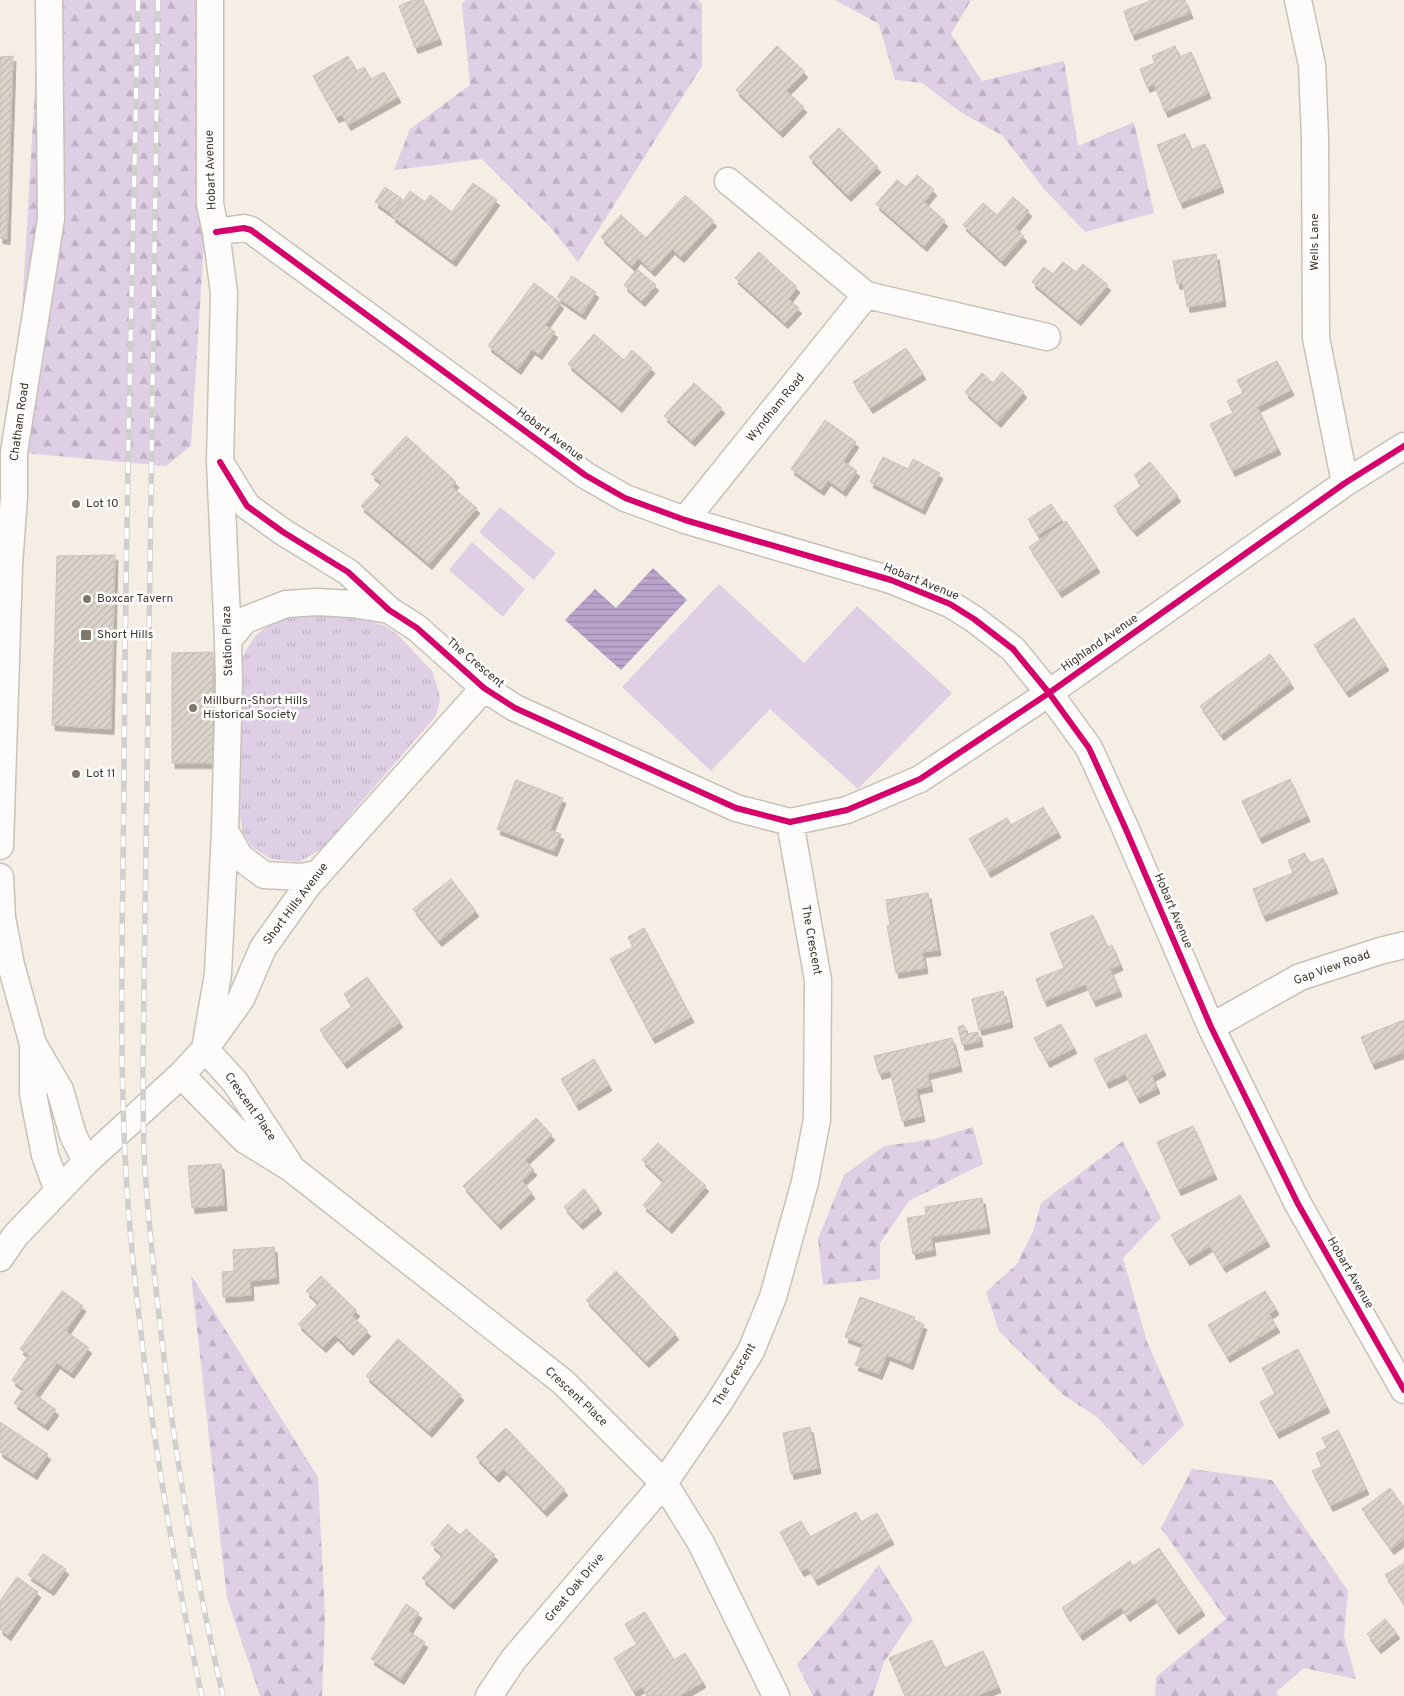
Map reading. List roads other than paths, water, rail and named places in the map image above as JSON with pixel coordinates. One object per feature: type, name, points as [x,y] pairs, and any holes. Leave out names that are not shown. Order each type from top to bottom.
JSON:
[{"type":"street","name":"Chatham Road","points":[[0,846],[9,565],[14,497],[14,452],[51,219],[49,0]]},
{"type":"street","name":"Hobart Avenue","points":[[210,0],[210,204],[216,232],[244,228],[251,230],[585,475],[625,498],[685,520],[891,580],[950,604],[974,619],[1013,649],[1049,693],[1089,748],[1211,1027],[1298,1204],[1404,1390]]},
{"type":"street","name":"Wells Lane","points":[[1298,0],[1312,64],[1315,138],[1316,338],[1345,483]]},
{"type":"street","points":[[728,181],[866,295],[1047,337]]},
{"type":"street","name":"Station Plaza","points":[[205,1049],[218,974],[225,831],[228,640],[220,462],[224,293],[216,232]]},
{"type":"street","name":"Wyndham Road","points":[[685,520],[866,295]]},
{"type":"street","name":"Highland Avenue","points":[[790,822],[847,810],[920,779],[1049,693],[1345,483],[1404,446]]},
{"type":"street","name":"The Crescent","points":[[220,462],[247,506],[283,532],[348,572],[389,610],[417,628],[484,688],[515,708],[736,808],[790,822],[818,980],[817,1119],[807,1173],[773,1297],[751,1351],[720,1401],[664,1483]]},
{"type":"street","name":"The Crescent","points":[[228,640],[245,620],[286,604],[318,602],[389,610]]},
{"type":"street","name":"Short Hills Avenue","points":[[0,1258],[15,1236],[86,1162],[181,1075],[205,1049],[241,999],[263,948],[317,874],[484,688]]},
{"type":"street","points":[[225,831],[240,857],[264,875],[302,877],[317,874]]},
{"type":"street","points":[[0,877],[5,967],[32,1044],[60,1090],[73,1135],[86,1162]]},
{"type":"street","name":"Gap View Road","points":[[1211,1027],[1300,977],[1380,950],[1404,945]]},
{"type":"street","points":[[32,1044],[33,1094],[45,1155],[58,1191]]},
{"type":"street","name":"Crescent Place","points":[[205,1049],[235,1082],[292,1169]]},
{"type":"street","name":"Crescent Place","points":[[181,1075],[245,1140],[292,1169],[563,1382],[664,1483],[701,1543],[776,1696]]},
{"type":"street","name":"Great Oak Drive","points":[[489,1696],[514,1660],[664,1483]]},
{"type":"railway","points":[[138,0],[126,584],[122,966],[123,1108],[129,1221],[157,1453],[174,1558],[202,1696]]},
{"type":"railway","points":[[158,0],[143,1061],[144,1152],[153,1265],[173,1424],[195,1561],[223,1696]]},
{"type":"place","name":"Lot 10","points":[[76,504]]},
{"type":"place","name":"Boxcar Tavern","points":[[87,599]]},
{"type":"place","name":"Short Hills","points":[[86,635]]},
{"type":"place","name":"Millburn-Short Hills Historical Society","points":[[193,708]]},
{"type":"place","name":"Lot 11","points":[[76,774]]}]
